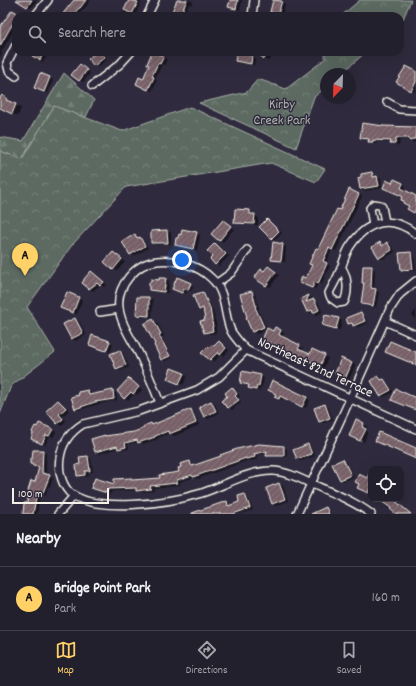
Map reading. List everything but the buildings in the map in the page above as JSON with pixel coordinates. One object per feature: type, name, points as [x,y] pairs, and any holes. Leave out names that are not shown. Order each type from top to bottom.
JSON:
[{"type":"street","points":[[39,12],[48,0]]},
{"type":"street","points":[[149,12],[155,0]]},
{"type":"street","points":[[252,12],[254,0]]},
{"type":"street","points":[[12,53],[7,63],[9,71],[16,76]]},
{"type":"street","points":[[92,86],[120,64],[127,56]]},
{"type":"street","points":[[387,102],[399,109],[416,110]]},
{"type":"street","points":[[373,225],[370,208],[374,204],[382,207],[385,222]]},
{"type":"street","points":[[341,267],[349,247],[361,234],[373,225],[385,222],[393,223],[404,226],[416,234]]},
{"type":"street","points":[[217,284],[231,273],[248,250]]},
{"type":"street","name":"Northeast 82nd Terrace","points":[[160,403],[141,358],[123,322],[119,309],[119,301],[123,285],[136,269],[153,262],[163,260],[202,270],[217,284],[223,294],[231,330],[246,350],[416,429]]},
{"type":"street","points":[[297,514],[312,484],[390,309],[405,289],[416,281]]},
{"type":"street","points":[[100,312],[119,309]]},
{"type":"street","points":[[385,321],[416,335]]},
{"type":"street","points":[[246,350],[228,369],[208,384],[187,394],[139,411],[83,424],[75,429],[68,437],[60,455],[60,473],[66,488],[74,497],[85,504],[108,509],[148,505],[181,499],[250,474],[275,471],[289,474],[312,484],[355,504],[370,514]]},
{"type":"street","points":[[58,514],[74,497]]},
{"type":"green space","points":[[360,0],[411,0],[404,17],[404,12],[346,12]]},
{"type":"green space","name":"Kirby Creek Park","points":[[325,56],[361,56],[348,68],[320,68],[320,92],[314,97],[296,148],[199,103],[247,92],[258,79],[286,89],[325,59]]},
{"type":"green space","points":[[64,73],[94,100],[0,301],[0,137],[23,141]]},
{"type":"green space","points":[[54,106],[122,131],[190,107],[325,169],[316,182],[271,163],[126,187],[72,245],[27,307],[55,352],[11,386],[0,414],[0,151],[22,159]]},
{"type":"place","name":"Bridge Point Park","points":[[25,276]]}]
